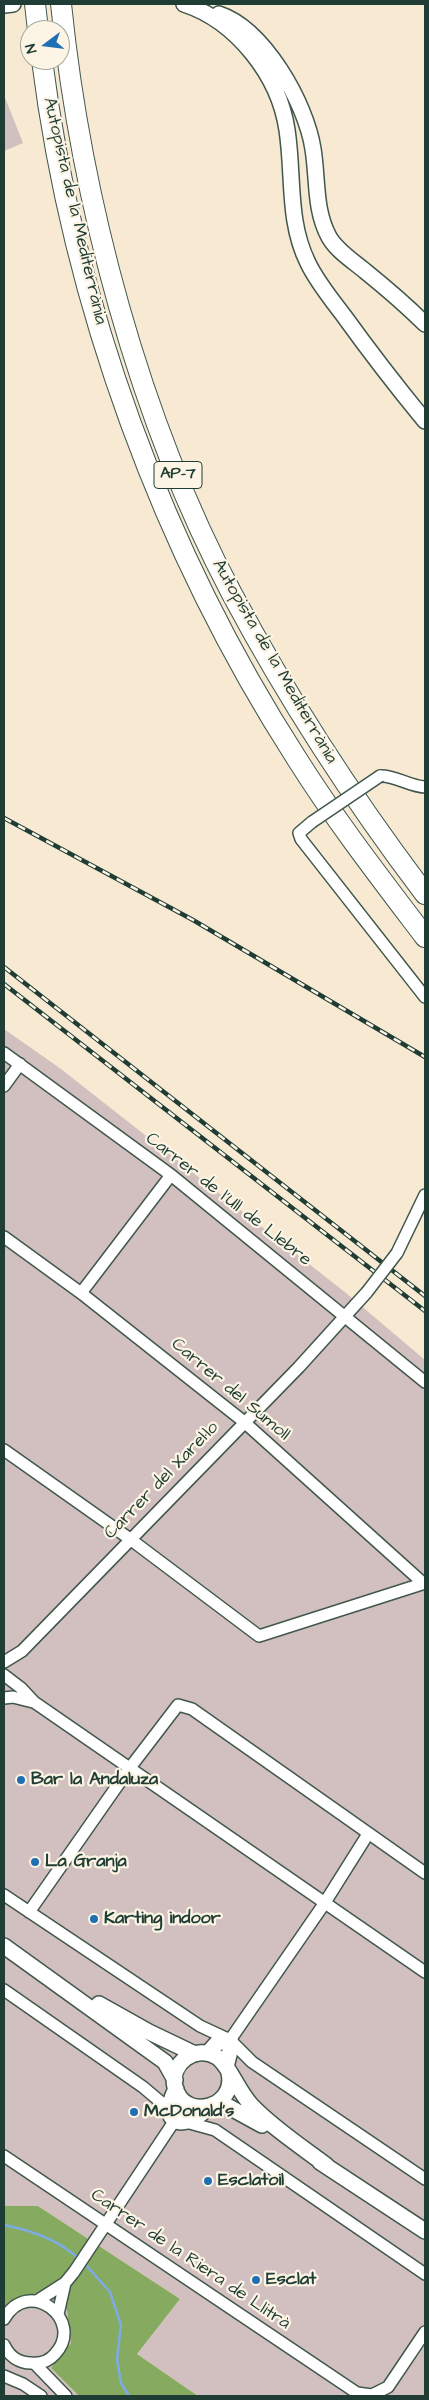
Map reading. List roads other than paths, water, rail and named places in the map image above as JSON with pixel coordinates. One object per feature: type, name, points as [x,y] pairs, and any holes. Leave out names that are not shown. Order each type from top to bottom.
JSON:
[{"type":"highway","points":[[35,4],[37,20]]},
{"type":"highway","name":"Autopista de la Mediterrània","points":[[61,4],[85,166],[105,252],[141,374],[165,444],[187,498],[231,593],[313,736],[356,802],[425,894]]},
{"type":"highway","name":"Autopista de la Mediterrània","points":[[44,70],[66,193],[88,290],[116,382],[161,501],[221,629],[296,758],[350,837],[425,937]]},
{"type":"street","points":[[4,5],[13,4]]},
{"type":"street","points":[[184,4],[222,15],[244,28],[268,51],[280,68],[310,132],[315,164],[316,197],[330,240],[425,324]]},
{"type":"street","points":[[201,9],[240,40],[254,55],[275,88],[287,130],[295,224],[308,264],[358,336],[425,421]]},
{"type":"street","points":[[425,787],[406,784],[392,776],[380,776],[312,822],[299,833],[301,839],[425,997]]},
{"type":"street","name":"Carrer de l'Ull de Llebre","points":[[4,1052],[172,1175],[425,1382]]},
{"type":"street","points":[[4,1086],[20,1064]]},
{"type":"street","points":[[81,1293],[172,1175]]},
{"type":"street","name":"Carrer del Xarel·lo","points":[[22,1650],[130,1539],[168,1503],[243,1422],[346,1317],[397,1253],[425,1195]]},
{"type":"street","name":"Carrer del Sumoll","points":[[4,1237],[81,1293],[243,1422],[424,1583]]},
{"type":"street","points":[[4,1450],[130,1539],[259,1636],[424,1583]]},
{"type":"street","points":[[4,1662],[22,1650]]},
{"type":"street","points":[[22,1650],[5,1678],[34,1702],[425,1972]]},
{"type":"street","points":[[4,1698],[13,1697],[34,1702]]},
{"type":"street","points":[[29,1912],[129,1768],[178,1705],[192,1709],[425,1873]]},
{"type":"street","points":[[177,2117],[200,2117],[229,2089],[227,2070],[230,2040],[324,1904],[368,1834]]},
{"type":"street","points":[[4,1895],[200,2026],[230,2040],[252,2062],[425,2179]]},
{"type":"street","points":[[4,1946],[165,2062],[182,2100],[189,2105],[197,2108],[214,2105],[253,2119],[425,2231]]},
{"type":"street","points":[[36,1968],[149,2032],[201,2054],[218,2058],[244,2098],[254,2108],[327,2166]]},
{"type":"street","points":[[4,1990],[143,2087],[177,2117],[215,2130],[425,2274]]},
{"type":"street","points":[[177,2117],[171,2098],[180,2064],[201,2054],[217,2043],[230,2040]]},
{"type":"street","points":[[37,2301],[65,2283],[74,2272],[177,2117]]},
{"type":"street","name":"Carrer de la Riera de Llitrà","points":[[4,2156],[357,2393],[372,2395],[388,2387],[425,2332]]},
{"type":"street","points":[[58,2314],[65,2283]]},
{"type":"street","points":[[4,2319],[10,2310],[18,2304],[37,2301],[45,2303],[58,2314],[64,2329],[61,2345],[51,2358],[35,2364],[17,2360],[4,2346]]},
{"type":"street","points":[[35,2364],[66,2396]]},
{"type":"street","points":[[4,2376],[23,2384],[41,2396]]},
{"type":"waterway","points":[[4,2225],[53,2241],[79,2259]]},
{"type":"waterway","points":[[85,2264],[110,2292],[121,2325],[117,2359],[121,2383],[129,2396]]},
{"type":"railway","points":[[4,818],[193,920],[425,1057]]},
{"type":"railway","points":[[4,967],[425,1296]]},
{"type":"railway","points":[[4,984],[425,1311]]},
{"type":"place","name":"Bar la Andaluza","points":[[21,1780]]},
{"type":"place","name":"La Granja","points":[[35,1862]]},
{"type":"place","name":"Karting indoor","points":[[94,1919]]},
{"type":"place","name":"McDonald's","points":[[134,2112]]},
{"type":"place","name":"Esclatoil","points":[[208,2181]]},
{"type":"place","name":"Esclat","points":[[256,2280]]}]
